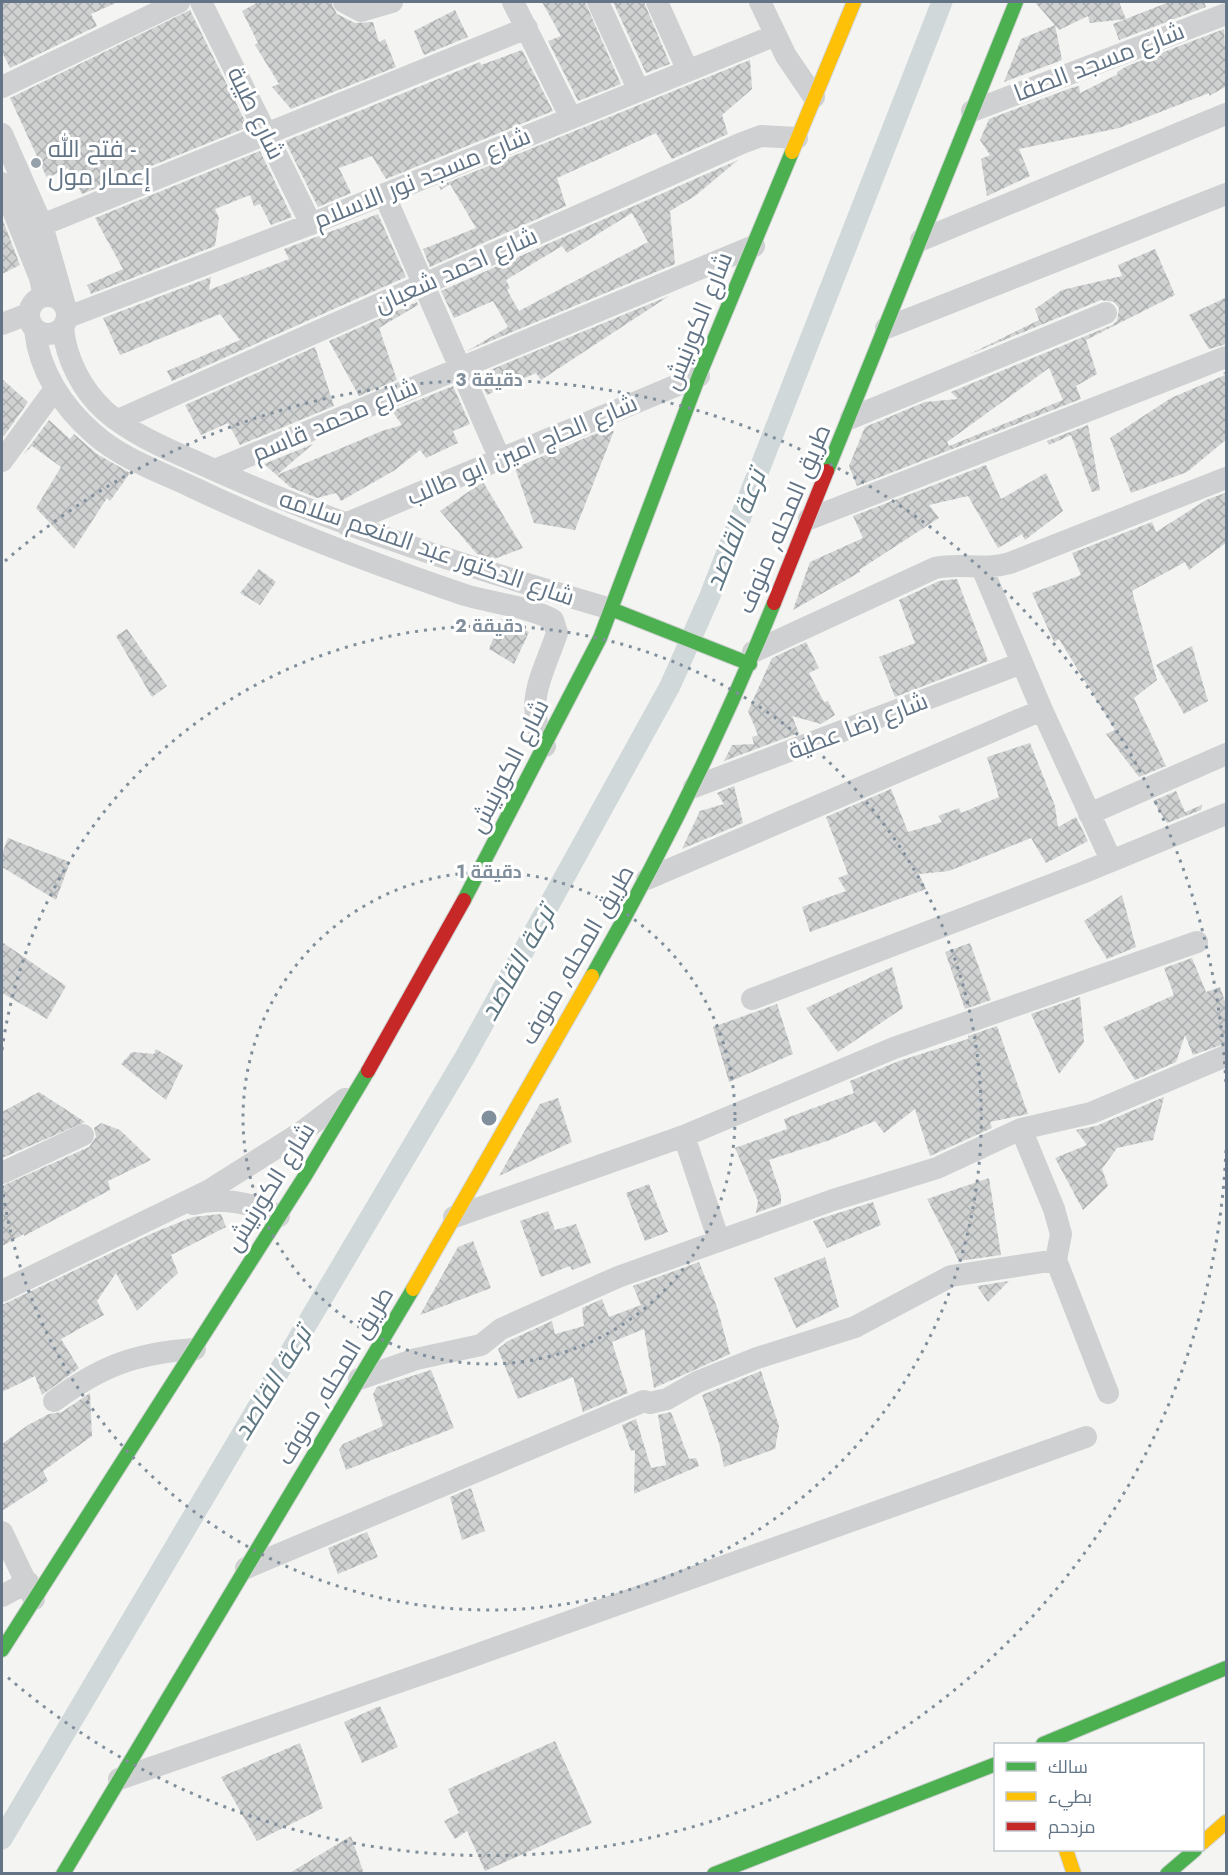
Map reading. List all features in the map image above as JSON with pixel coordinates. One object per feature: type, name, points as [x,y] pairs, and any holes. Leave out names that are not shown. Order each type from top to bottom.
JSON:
[{"type":"main road","name":"شارع الكورنيش","points":[[2,1650],[31,1591],[195,1349],[356,1091],[454,922],[545,746],[600,638],[699,376],[854,2]]},
{"type":"main road","name":"طريق المحله, منوف","points":[[63,1874],[454,1217],[647,879],[694,787],[809,519],[1016,2]]},
{"type":"main road","points":[[611,609],[751,658]]},
{"type":"main road","points":[[1045,1743],[1227,1668]]},
{"type":"main road","points":[[714,1874],[994,1765]]},
{"type":"main road","points":[[958,1780],[989,1784]]},
{"type":"main road","points":[[1204,1842],[1227,1822]]},
{"type":"main road","points":[[1066,1851],[1074,1874]]},
{"type":"main road","points":[[1167,1874],[1194,1851]]},
{"type":"street","points":[[2,87],[179,2]]},
{"type":"street","name":"شارع طيبة","points":[[201,2],[311,224]]},
{"type":"street","points":[[349,5],[369,11],[392,2]]},
{"type":"street","points":[[513,2],[571,118]]},
{"type":"street","points":[[598,2],[639,91]]},
{"type":"street","points":[[657,2],[688,70]]},
{"type":"street","points":[[760,2],[797,75],[814,97]]},
{"type":"street","name":"شارع مسجد الصفا","points":[[972,111],[1227,14]]},
{"type":"street","points":[[42,225],[527,28]]},
{"type":"street","name":"شارع مسجد نور الاسلام","points":[[65,317],[311,224],[776,35]]},
{"type":"street","points":[[921,240],[1227,114]]},
{"type":"street","name":"شارع الدكتور عبد المنعم سلامه","points":[[2,134],[42,225],[65,317],[67,354],[88,392],[118,420],[163,446],[215,470],[345,524],[480,571],[611,609]]},
{"type":"street","name":"شارع احمد شعبان","points":[[118,420],[742,143],[769,135],[797,138]]},
{"type":"street","points":[[2,187],[40,278],[44,296]]},
{"type":"street","points":[[384,194],[500,459]]},
{"type":"street","points":[[886,328],[1227,194]]},
{"type":"street","name":"شارع محمد قاسم","points":[[215,470],[754,246]]},
{"type":"street","points":[[2,324],[32,322],[49,335],[65,317],[56,297],[44,296],[33,302],[32,322]]},
{"type":"street","points":[[850,418],[1107,313]]},
{"type":"street","name":"شارع الدكتور عبد المنعم سلامه","points":[[32,322],[42,366],[55,389],[74,414],[95,435],[121,453],[249,514],[363,560],[553,620],[557,633],[536,691],[534,706],[535,720],[545,746]]},
{"type":"street","points":[[809,519],[1227,357]]},
{"type":"street","name":"شارع الحاج امين ابو طالب","points":[[345,524],[699,376]]},
{"type":"street","points":[[2,461],[55,389]]},
{"type":"street","points":[[751,658],[924,572],[957,565],[982,568],[1019,559],[1227,478]]},
{"type":"street","points":[[982,568],[1042,710],[1112,860]]},
{"type":"street","name":"شارع رضا عطية","points":[[694,787],[1022,663]]},
{"type":"street","points":[[647,879],[1042,710]]},
{"type":"street","points":[[1089,813],[1227,754]]},
{"type":"street","points":[[752,999],[1227,814]]},
{"type":"street","points":[[454,1217],[684,1136],[894,1048],[1197,942]]},
{"type":"street","points":[[359,1379],[416,1359],[481,1345],[501,1329],[618,1277],[833,1200],[937,1168],[1021,1129],[1091,1113],[1227,1056]]},
{"type":"street","points":[[2,1291],[168,1211],[247,1167],[356,1091]]},
{"type":"street","points":[[1021,1129],[1054,1209],[1061,1234],[1056,1260],[1108,1394]]},
{"type":"street","points":[[2,1173],[83,1136]]},
{"type":"street","points":[[684,1136],[719,1241]]},
{"type":"street","points":[[168,1211],[201,1202],[234,1201],[250,1204],[279,1216]]},
{"type":"street","points":[[246,1568],[644,1401],[650,1403],[667,1399],[698,1382],[756,1358],[855,1327],[951,1276],[1056,1260]]},
{"type":"street","points":[[54,1401],[85,1378],[120,1361],[157,1352],[195,1349]]},
{"type":"street","points":[[119,1779],[459,1661],[1086,1437]]},
{"type":"street","points":[[2,1532],[31,1591],[2,1596]]},
{"type":"building","points":[[2,2],[118,2],[91,14],[97,26],[10,68],[2,52]]},
{"type":"building","points":[[258,2],[331,2],[337,14],[355,23],[373,22],[379,42],[385,39],[396,67],[291,109],[272,87],[279,84],[255,45],[258,43],[242,11]]},
{"type":"building","points":[[542,2],[585,2],[621,84],[578,101],[548,41],[561,36]]},
{"type":"building","points":[[613,2],[644,2],[670,64],[646,73]]},
{"type":"building","points":[[1035,2],[1119,2],[1126,19],[1090,23],[1088,16],[1059,30]]},
{"type":"building","points":[[1169,2],[1204,2],[1206,7],[1119,40],[1113,24]]},
{"type":"building","points":[[190,10],[248,127],[82,194],[68,168],[47,178],[10,98]]},
{"type":"building","points":[[455,10],[468,37],[424,55],[414,31]]},
{"type":"building","points":[[1055,25],[1062,60],[1004,82],[1021,39]]},
{"type":"building","points":[[1224,29],[1227,86],[1209,96],[1209,93],[1119,128],[1019,149],[1030,176],[987,196],[981,159],[990,155],[980,140],[989,119],[1071,88],[1079,86],[1080,93],[1118,74],[1117,72],[1127,66]]},
{"type":"building","points":[[522,50],[553,111],[386,179],[372,156],[339,168],[351,193],[318,207],[285,141],[480,62],[481,65]]},
{"type":"building","points":[[750,60],[752,89],[722,115],[728,134],[672,159],[656,133],[557,178],[566,206],[430,267],[423,249],[476,228],[450,184],[441,190],[439,186]]},
{"type":"building","points":[[260,151],[292,217],[271,225],[260,204],[254,206],[250,195],[215,209],[219,218],[215,246],[91,294],[87,285],[123,269],[95,218]]},
{"type":"building","points":[[738,160],[695,196],[670,211],[675,264],[467,351],[508,327],[493,301],[454,318],[441,291]],"holes":[[[632,213],[648,242],[519,311],[507,290],[510,288],[506,280],[562,246],[567,253]]]},
{"type":"building","points":[[378,214],[406,277],[172,381],[167,371],[240,340],[220,314],[120,355],[103,318],[211,277],[209,290],[289,259],[284,249]]},
{"type":"building","points":[[2,218],[20,265],[2,274]]},
{"type":"building","points":[[1155,249],[1175,295],[1086,340],[1097,374],[1076,386],[1081,399],[857,486],[849,466],[865,427],[925,402],[958,399],[951,392],[1117,321],[1119,308],[1114,302],[1101,300],[968,355],[1039,320],[1035,309],[1062,290],[1122,276],[1118,265]],"holes":[[[1049,368],[1063,400],[949,446],[947,442]]]},
{"type":"building","points":[[669,296],[541,380],[536,373],[487,395],[478,375]]},
{"type":"building","points":[[1227,297],[1227,344],[1209,349],[1189,315]]},
{"type":"building","points":[[417,302],[418,305],[379,328],[397,380],[359,396],[329,341]]},
{"type":"building","points":[[315,347],[334,406],[240,445],[228,423],[201,435],[185,405]]},
{"type":"building","points":[[1227,371],[1227,439],[1187,472],[1131,493],[1110,438],[1171,398],[1225,375],[1223,373]]},
{"type":"building","points":[[2,379],[28,402],[4,436],[2,433]]},
{"type":"building","points":[[453,386],[470,424],[453,431],[458,443],[426,458],[420,450],[395,470],[341,501],[336,493],[317,498],[290,487],[264,464],[313,444],[277,475],[382,431],[402,425],[392,411]]},
{"type":"building","points":[[49,420],[70,439],[74,434],[97,454],[130,473],[110,501],[107,498],[74,549],[36,508],[61,467],[32,446],[23,455]]},
{"type":"building","points":[[1088,425],[1100,490],[1092,492],[1071,435],[1049,445],[1047,441]]},
{"type":"building","points":[[614,431],[575,530],[534,523],[515,468],[597,433]]},
{"type":"building","points":[[986,465],[1001,499],[1046,473],[1063,511],[1025,540],[1022,534],[998,548],[968,496],[929,505],[939,518],[859,570],[860,572],[793,610],[810,562],[863,538],[853,516]]},
{"type":"building","points":[[483,482],[523,548],[494,559],[477,554],[440,511]]},
{"type":"building","points":[[1225,493],[1227,542],[1189,570],[1185,562],[1132,591],[1157,680],[1134,698],[1166,766],[1139,777],[1106,734],[1115,730],[1059,639],[1054,642],[1032,593],[1081,575],[1072,553],[1152,522],[1156,532],[1206,500]]},
{"type":"building","points":[[259,569],[276,582],[260,605],[240,593]]},
{"type":"building","points":[[957,579],[988,661],[895,697],[879,657],[915,643],[899,600],[939,581]]},
{"type":"building","points":[[501,619],[529,632],[514,664],[489,649]]},
{"type":"building","points":[[127,629],[167,686],[152,697],[116,636]]},
{"type":"building","points":[[806,642],[819,668],[809,673],[824,702],[828,701],[835,715],[821,724],[792,716],[799,733],[724,761],[732,745],[754,744],[752,737],[758,735],[748,711],[772,658]]},
{"type":"building","points":[[1192,646],[1208,701],[1184,714],[1156,665]]},
{"type":"building","points":[[1030,743],[1055,806],[1058,827],[1076,817],[1088,841],[1046,863],[1031,838],[949,871],[919,874],[926,889],[810,932],[802,907],[846,891],[838,878],[848,874],[826,817],[891,789],[908,832],[942,822],[938,816],[959,808],[961,813],[999,797],[987,757]]},
{"type":"building","points":[[734,786],[743,823],[682,849],[700,811],[724,804],[717,793]]},
{"type":"building","points":[[1176,791],[1185,812],[1202,805],[1201,810],[1167,823],[1153,801]]},
{"type":"building","points":[[8,838],[70,862],[56,900],[2,867],[2,854]]},
{"type":"building","points":[[1122,895],[1136,947],[1107,959],[1084,921]]},
{"type":"building","points":[[2,942],[66,986],[47,1019],[2,993]]},
{"type":"building","points":[[970,943],[991,1000],[965,1009],[945,952]]},
{"type":"building","points":[[1192,958],[1206,992],[1220,987],[1227,1007],[1227,1043],[1193,1055],[1185,1035],[1176,1062],[1135,1080],[1103,1027],[1174,995],[1164,968]]},
{"type":"building","points":[[892,967],[903,1008],[838,1052],[806,1008]]},
{"type":"building","points":[[1080,997],[1084,1042],[1059,1074],[1031,1014]]},
{"type":"building","points":[[777,1004],[793,1054],[729,1082],[713,1027]]},
{"type":"building","points":[[997,1026],[1028,1114],[990,1122],[992,1128],[930,1156],[915,1109],[884,1133],[875,1121],[830,1140],[769,1160],[781,1195],[781,1204],[756,1213],[758,1201],[735,1148],[787,1129],[784,1119],[854,1093],[850,1081],[899,1061],[968,1039],[968,1036]]},
{"type":"building","points":[[156,1049],[183,1065],[166,1100],[121,1064],[132,1052],[154,1054]]},
{"type":"building","points":[[39,1092],[85,1122],[2,1158],[2,1112]]},
{"type":"building","points":[[1164,1097],[1153,1140],[1117,1148],[1102,1169],[1108,1186],[1083,1210],[1055,1158],[1087,1145],[1076,1130],[1096,1126]]},
{"type":"building","points":[[558,1098],[572,1142],[499,1176],[540,1104]]},
{"type":"building","points":[[101,1123],[120,1130],[151,1160],[108,1181],[110,1190],[2,1246],[2,1186],[89,1147],[96,1137],[94,1128]]},
{"type":"building","points":[[989,1178],[1001,1255],[959,1261],[927,1199]]},
{"type":"building","points":[[649,1184],[668,1232],[645,1241],[626,1193]]},
{"type":"building","points":[[873,1202],[881,1225],[827,1248],[813,1221]]},
{"type":"building","points":[[548,1211],[555,1230],[576,1224],[591,1263],[572,1270],[570,1266],[541,1277],[520,1221]]},
{"type":"building","points":[[221,1214],[226,1227],[171,1255],[178,1273],[137,1311],[116,1273],[97,1301],[104,1315],[61,1339],[79,1368],[42,1395],[35,1376],[2,1392],[2,1305],[155,1232],[193,1217]]},
{"type":"building","points":[[473,1241],[491,1288],[420,1315],[458,1247]]},
{"type":"building","points":[[825,1257],[839,1307],[796,1328],[774,1278]]},
{"type":"building","points":[[699,1262],[717,1307],[730,1354],[654,1388],[644,1329],[612,1342],[628,1393],[583,1412],[573,1377],[518,1399],[498,1349],[508,1341],[552,1321],[555,1334],[584,1326],[582,1308],[602,1299],[609,1317],[641,1305],[633,1286]]},
{"type":"building","points":[[1009,1281],[988,1302],[977,1286]]},
{"type":"building","points":[[431,1370],[454,1428],[346,1470],[339,1450],[343,1444],[383,1426],[373,1394],[377,1387]]},
{"type":"building","points":[[761,1371],[779,1426],[775,1449],[724,1467],[719,1443],[702,1395]]},
{"type":"building","points":[[90,1393],[92,1436],[43,1471],[48,1481],[2,1511],[2,1444],[28,1425],[49,1414],[62,1412]]},
{"type":"building","points":[[671,1412],[689,1459],[696,1458],[699,1466],[634,1494],[635,1450],[631,1451],[622,1425],[636,1419],[651,1468],[666,1465],[658,1415]]},
{"type":"building","points":[[471,1488],[485,1531],[462,1540],[450,1497]]},
{"type":"building","points":[[367,1532],[378,1557],[338,1574],[328,1548]]},
{"type":"building","points":[[380,1706],[398,1747],[362,1763],[344,1722]]},
{"type":"building","points":[[555,1741],[592,1823],[485,1871],[467,1831],[455,1839],[444,1821],[459,1813],[448,1789]]},
{"type":"building","points":[[300,1743],[323,1808],[257,1841],[221,1777]]},
{"type":"building","points":[[351,1836],[364,1874],[288,1874]]},
{"type":"waterway","name":"ترعة القاصد","points":[[2,1839],[465,1057],[670,686],[709,598],[942,2]]},
{"type":"traffic: fast","points":[[827,471],[1016,2]]},
{"type":"traffic: fast","points":[[464,900],[600,638],[699,376],[792,152]]},
{"type":"traffic: fast","points":[[592,976],[689,792],[774,603]]},
{"type":"traffic: fast","points":[[611,609],[750,664]]},
{"type":"traffic: fast","points":[[2,1650],[305,1176],[368,1071]]},
{"type":"traffic: fast","points":[[63,1874],[413,1289]]},
{"type":"traffic: fast","points":[[1045,1743],[1226,1668]]},
{"type":"traffic: fast","points":[[714,1874],[994,1765]]},
{"type":"traffic: fast","points":[[1167,1874],[1194,1851]]},
{"type":"traffic: slow","points":[[792,152],[854,2]]},
{"type":"traffic: slow","points":[[413,1289],[592,976]]},
{"type":"traffic: slow","points":[[1204,1841],[1226,1822]]},
{"type":"traffic: slow","points":[[1066,1851],[1074,1874]]},
{"type":"traffic: jam","points":[[774,603],[827,471]]},
{"type":"traffic: jam","points":[[368,1071],[464,900]]},
{"type":"place","name":"فتح الله - إعمار مول","points":[[36,163]]}]
